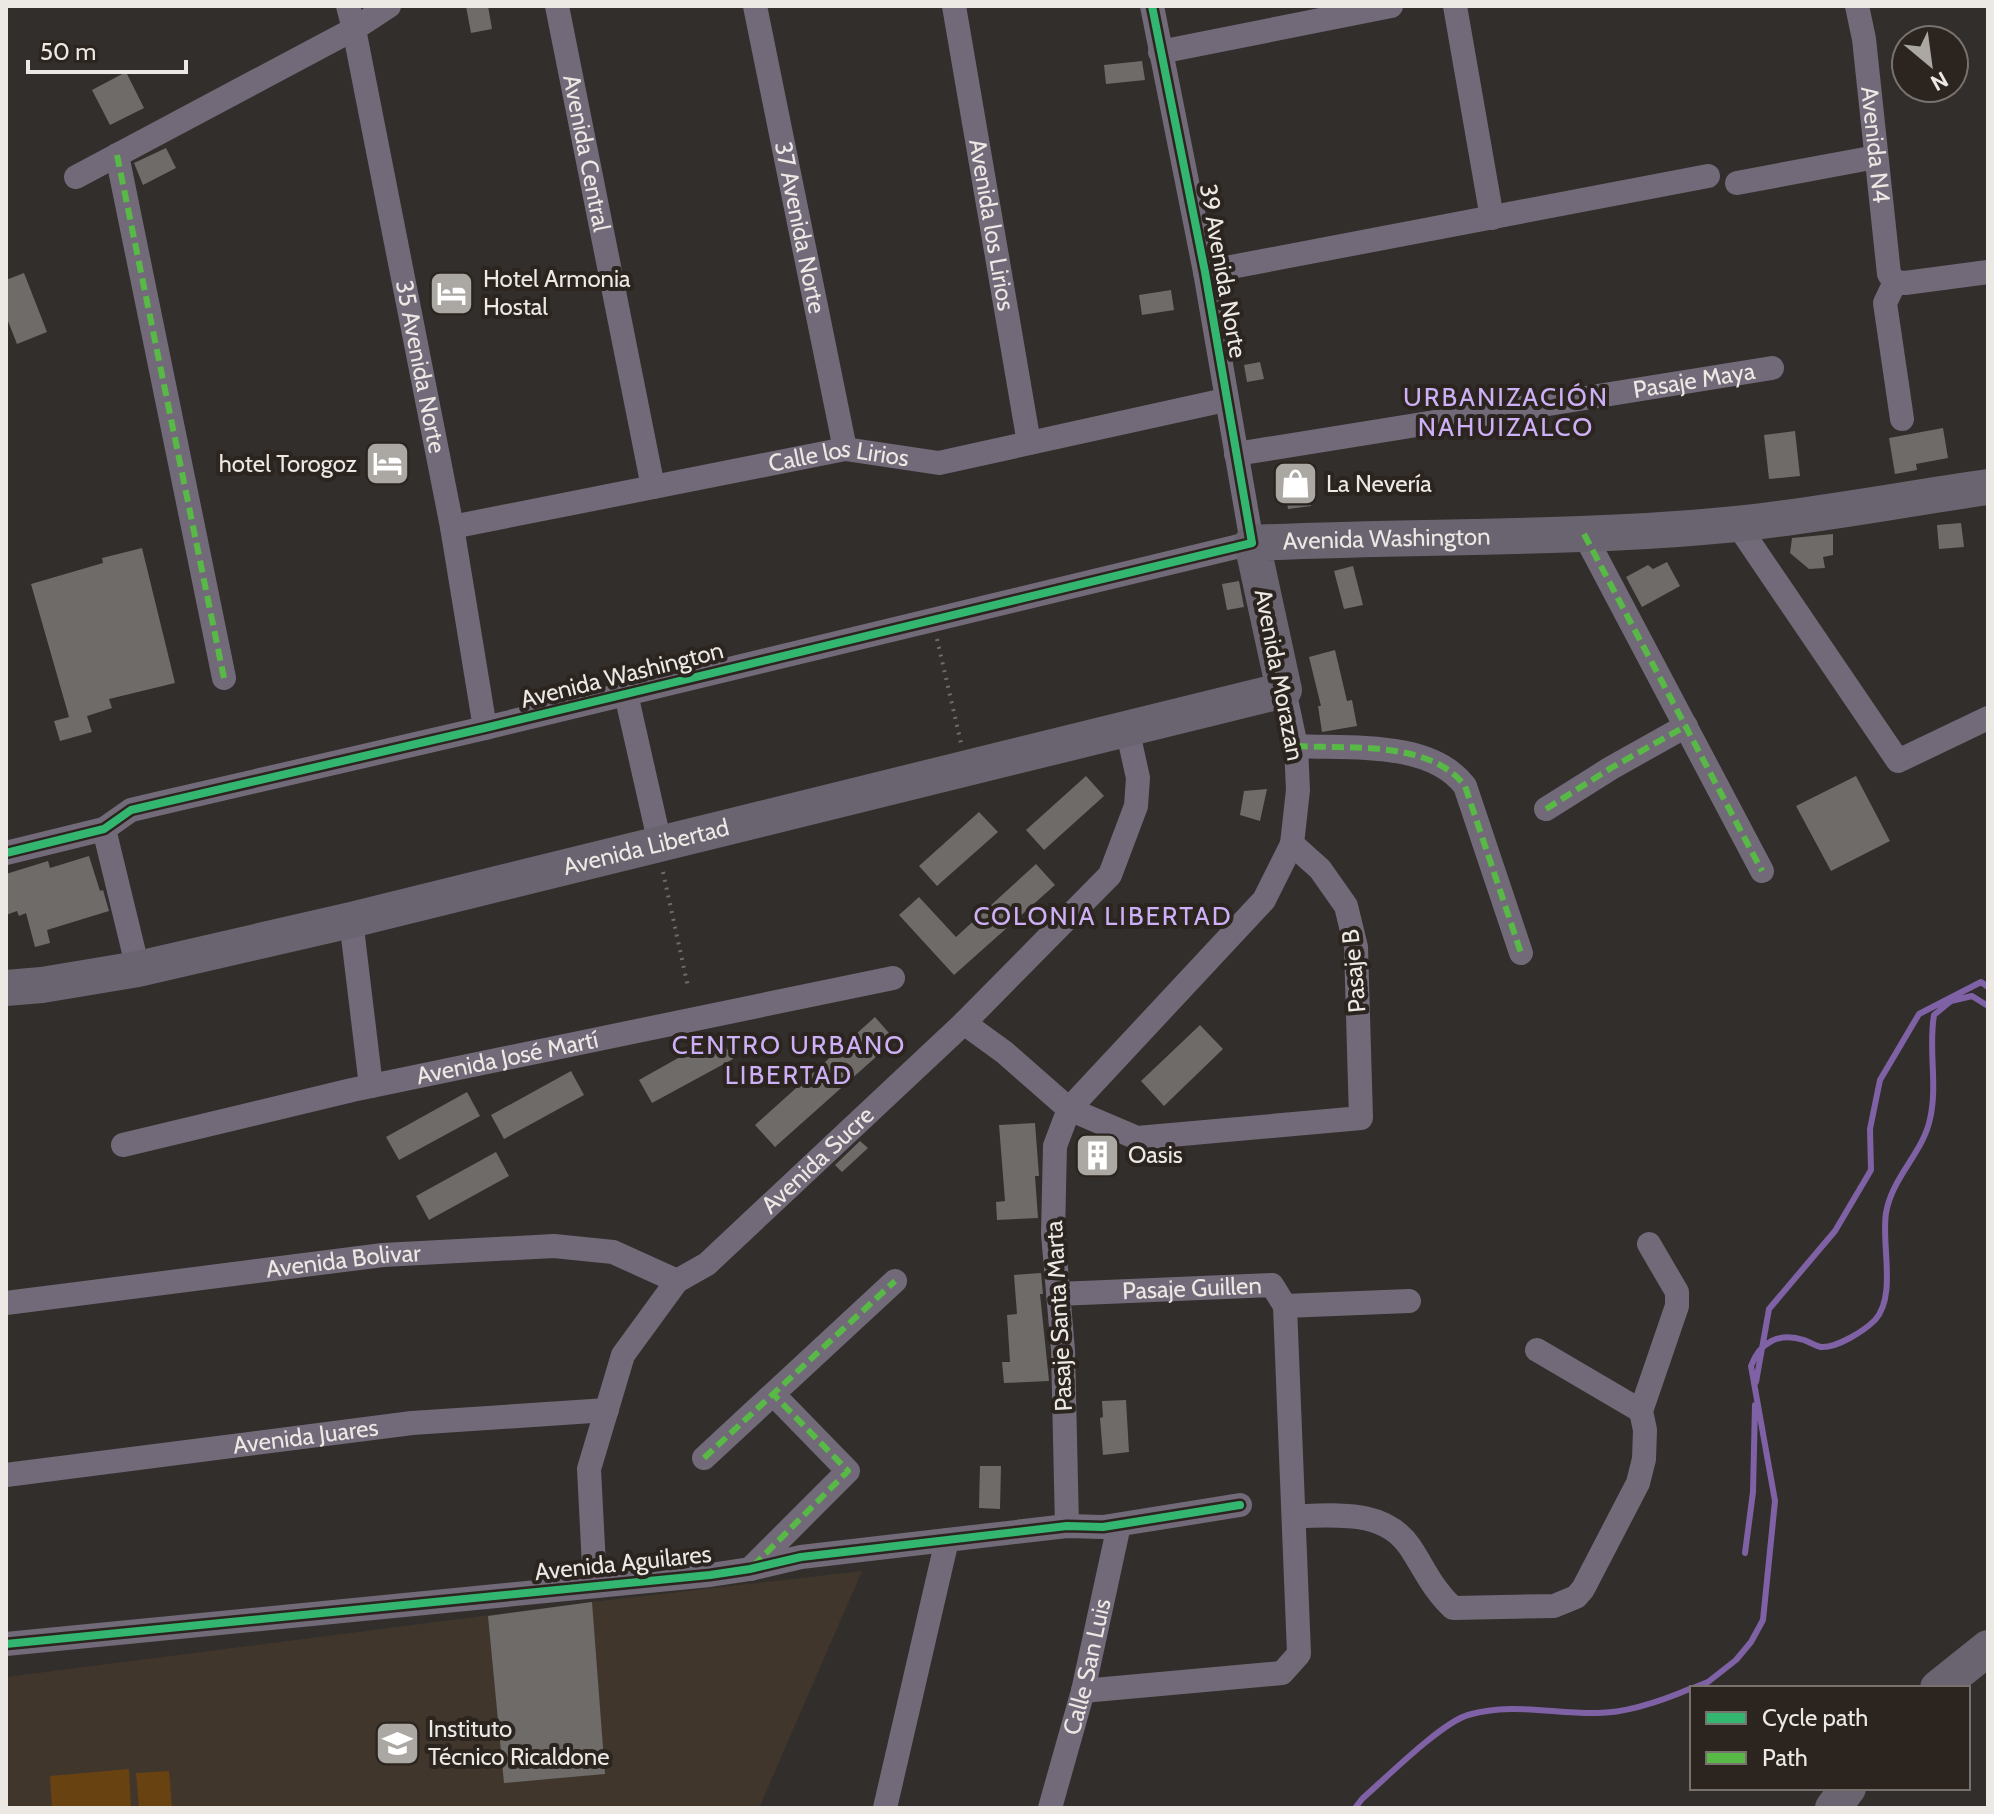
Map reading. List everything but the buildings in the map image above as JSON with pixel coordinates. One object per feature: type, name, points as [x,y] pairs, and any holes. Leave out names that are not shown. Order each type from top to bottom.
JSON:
[{"type":"main road","name":"Avenida Washington","points":[[1252,543],[1365,537],[1584,534],[1737,524],[1988,487]]},
{"type":"main road","name":"Avenida Morazan","points":[[1252,543],[1284,690]]},
{"type":"main road","name":"Avenida Libertad","points":[[6,988],[138,969],[351,920],[661,855],[1127,728],[1284,690]]},
{"type":"main road","points":[[1940,1686],[1988,1648]]},
{"type":"main road","points":[[1833,1808],[1846,1790]]},
{"type":"street","points":[[76,177],[351,17],[389,6]]},
{"type":"street","name":"Avenida Central","points":[[557,6],[653,487]]},
{"type":"street","name":"37 Avenida Norte","points":[[755,6],[845,449]]},
{"type":"street","name":"Avenida los Lirios","points":[[954,6],[1029,443]]},
{"type":"street","name":"39 Avenida Norte","points":[[1152,6],[1205,272],[1252,543]]},
{"type":"street","points":[[1160,52],[1391,6]]},
{"type":"street","points":[[1455,6],[1492,218]]},
{"type":"street","name":"Avenida N4","points":[[1857,6],[1864,39],[1889,274],[1895,282]]},
{"type":"street","name":"35 Avenida Norte","points":[[351,17],[452,527],[485,728]]},
{"type":"street","points":[[117,155],[224,678]]},
{"type":"street","points":[[1737,183],[1876,157]]},
{"type":"street","points":[[1205,272],[1708,176]]},
{"type":"street","points":[[1902,419],[1885,303],[1895,282],[1988,272]]},
{"type":"street","name":"Pasaje Maya","points":[[1236,454],[1772,368]]},
{"type":"street","name":"Calle los Lirios","points":[[452,527],[845,449],[939,463],[1225,400]]},
{"type":"street","points":[[1737,524],[1898,761],[1988,718]]},
{"type":"street","points":[[1584,534],[1762,871]]},
{"type":"street","name":"Avenida Washington","points":[[6,853],[104,829],[131,810],[1252,543]]},
{"type":"street","name":"Avenida Morazan","points":[[1069,1109],[1264,900],[1292,844],[1298,790],[1296,746],[1284,690]]},
{"type":"street","points":[[626,694],[661,855]]},
{"type":"street","points":[[1546,809],[1686,726]]},
{"type":"street","name":"Avenida Sucre","points":[[595,1586],[589,1469],[623,1355],[677,1281],[707,1264],[964,1023],[1110,875],[1136,806],[1138,778],[1127,728]]},
{"type":"street","points":[[1296,746],[1412,752],[1442,766],[1458,778],[1465,786],[1521,953]]},
{"type":"street","points":[[104,829],[138,969]]},
{"type":"street","name":"Pasaje B","points":[[1069,1109],[1137,1138],[1361,1118],[1356,947],[1346,906],[1320,869],[1292,844]]},
{"type":"street","points":[[351,920],[371,1086]]},
{"type":"street","name":"Avenida José Martí","points":[[123,1145],[371,1086],[893,978]]},
{"type":"street","points":[[964,1023],[1004,1052],[1069,1109]]},
{"type":"street","name":"Pasaje Santa Marta","points":[[1067,1526],[1063,1350],[1053,1234],[1055,1146],[1069,1109]]},
{"type":"street","points":[[1294,1516],[1356,1516],[1382,1522],[1410,1547],[1425,1575],[1453,1608],[1563,1603],[1583,1589],[1638,1483],[1644,1459],[1645,1430],[1641,1411],[1677,1306],[1677,1292],[1649,1244]]},
{"type":"street","name":"Avenida Bolivar","points":[[6,1303],[383,1255],[554,1246],[613,1252],[677,1281]]},
{"type":"street","points":[[704,1458],[895,1281]]},
{"type":"street","name":"Pasaje Guillen","points":[[1058,1294],[1272,1285],[1285,1306],[1409,1301]]},
{"type":"street","points":[[1083,1691],[1282,1673],[1299,1654],[1285,1306]]},
{"type":"street","points":[[1537,1350],[1641,1411]]},
{"type":"street","points":[[750,1569],[848,1471],[774,1395]]},
{"type":"street","name":"Avenida Juares","points":[[6,1475],[412,1423],[607,1410]]},
{"type":"street","name":"Avenida Aguilares","points":[[6,1644],[750,1569],[801,1557],[1067,1526],[1119,1525],[1240,1505]]},
{"type":"street","name":"Calle San Luis","points":[[1050,1808],[1083,1691],[1119,1525]]},
{"type":"street","points":[[885,1808],[947,1540]]},
{"type":"path","points":[[937,639],[964,753]]},
{"type":"path","points":[[661,855],[688,987]]},
{"type":"shaded area","name":"Instituto Técnico Ricaldone","points":[[862,1571],[759,1808],[6,1808],[6,1677],[592,1602]]},
{"type":"shaded area","points":[[129,1769],[131,1808],[52,1808],[50,1776]]},
{"type":"shaded area","points":[[169,1771],[172,1808],[139,1808],[136,1773]]},
{"type":"waterway","points":[[1756,1382],[1769,1309],[1835,1231],[1871,1170],[1870,1129],[1880,1080],[1919,1014],[1981,982],[1988,987]]},
{"type":"waterway","points":[[1698,1686],[1736,1660],[1763,1620],[1775,1501],[1751,1366],[1765,1345],[1779,1338],[1795,1338],[1819,1346],[1835,1345],[1864,1329],[1882,1310],[1887,1284],[1885,1226],[1889,1200],[1921,1143],[1930,1119],[1934,1015],[1951,1001],[1972,996],[1988,1006]]},
{"type":"waterway","points":[[1745,1553],[1753,1492],[1755,1405]]},
{"type":"waterway","points":[[1355,1808],[1429,1740],[1468,1715],[1501,1709],[1581,1713],[1621,1711],[1690,1689]]},
{"type":"marked path","points":[[117,155],[224,678]]},
{"type":"marked path","points":[[1584,534],[1762,871]]},
{"type":"marked path","points":[[1546,809],[1686,726]]},
{"type":"marked path","points":[[1296,746],[1387,750],[1410,754],[1450,771],[1465,786],[1521,953]]},
{"type":"marked path","points":[[704,1458],[895,1281]]},
{"type":"marked path","points":[[753,1566],[848,1471],[774,1395]]},
{"type":"cycle path","points":[[6,853],[104,829],[131,810],[1252,543],[1205,272],[1152,6]]},
{"type":"cycle path","points":[[6,1644],[710,1575],[801,1557],[1067,1526],[1103,1527],[1240,1505]]},
{"type":"place","name":"Hotel Armonia Hostal","points":[[452,293]]},
{"type":"place","name":"hotel Torogoz","points":[[388,464]]},
{"type":"place","name":"La Nevería","points":[[1295,484]]},
{"type":"place","name":"Oasis","points":[[1097,1155]]},
{"type":"place","name":"Instituto Técnico Ricaldone","points":[[397,1743]]},
{"type":"district","name":"URBANIZACIÓN NAHUIZALCO","points":[[1506,412]]},
{"type":"district","name":"COLONIA LIBERTAD","points":[[1103,916]]},
{"type":"district","name":"CENTRO URBANO LIBERTAD","points":[[789,1060]]}]
